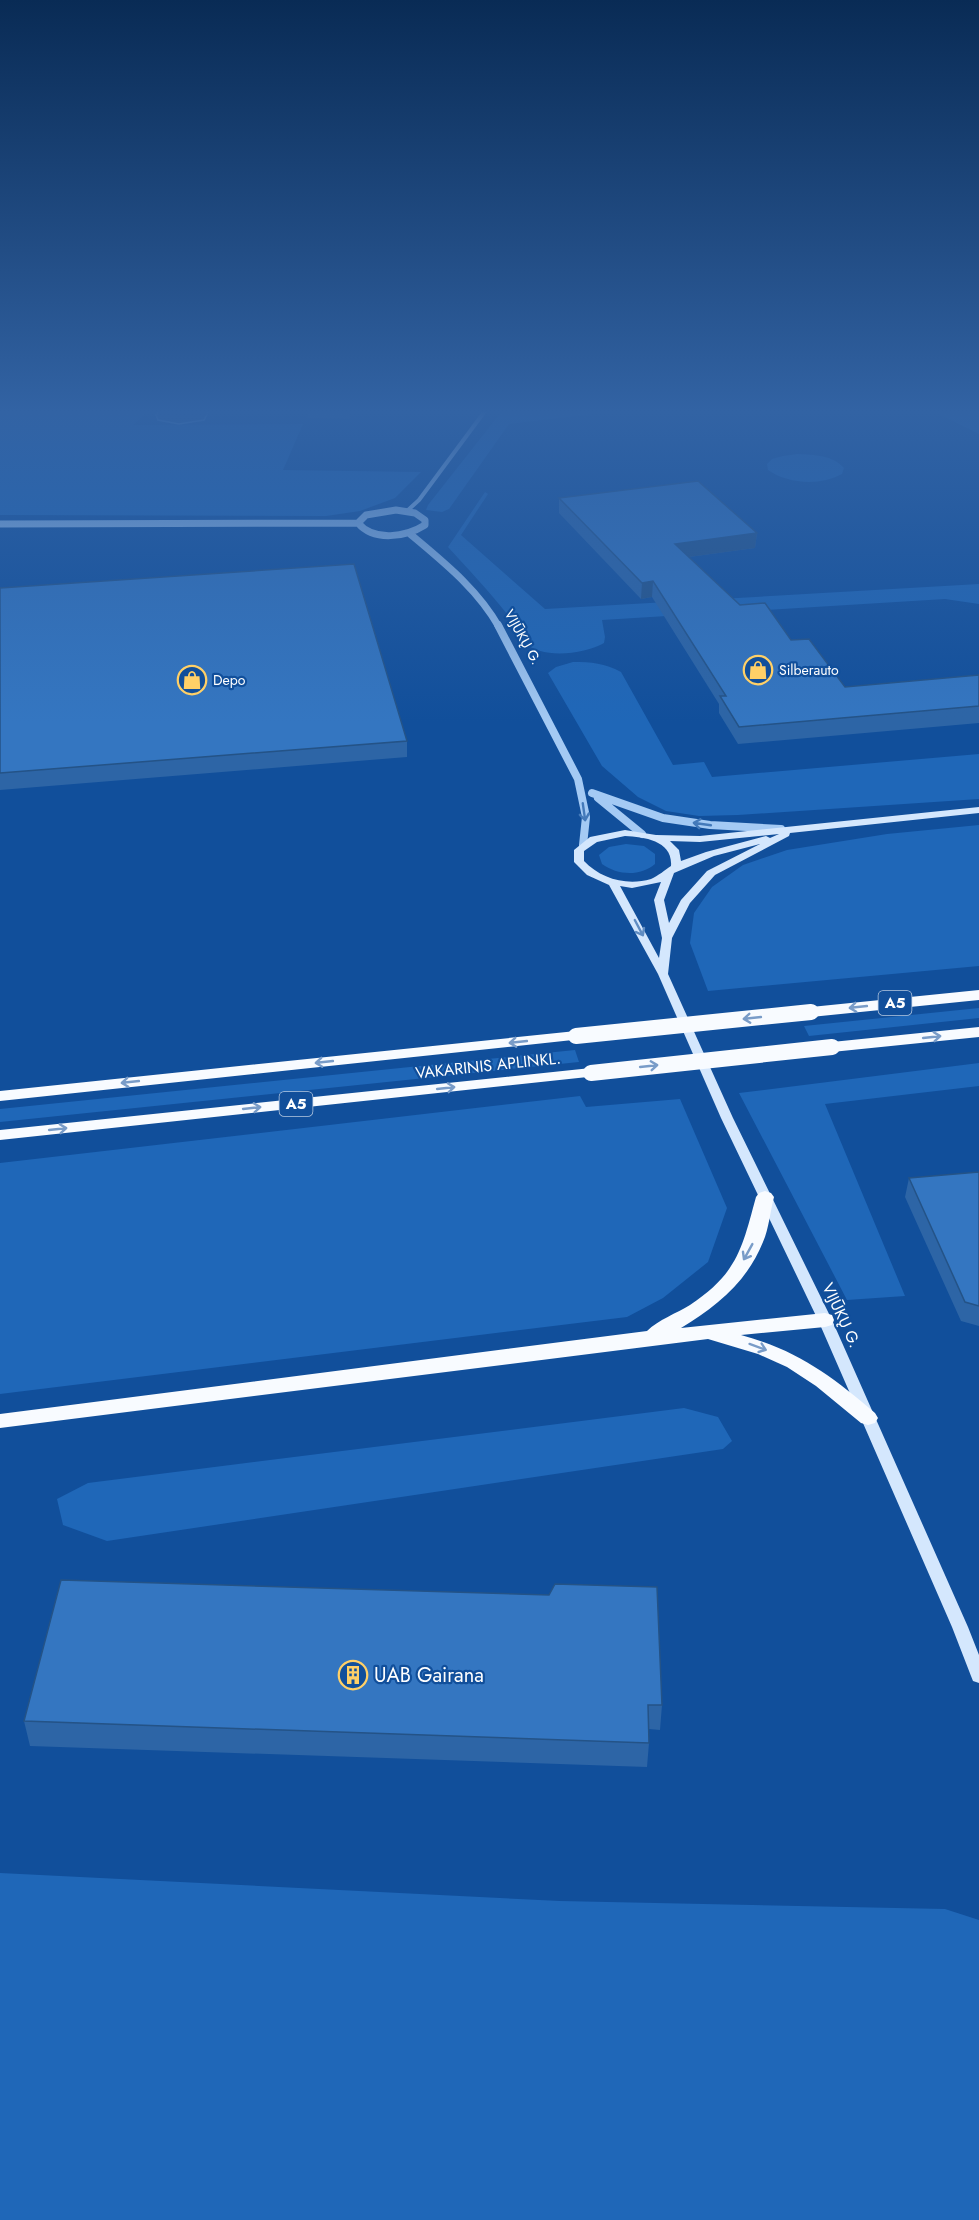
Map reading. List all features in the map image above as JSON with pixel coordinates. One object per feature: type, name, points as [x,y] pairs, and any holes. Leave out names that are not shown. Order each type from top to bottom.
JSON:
[{"type":"highway","name":"VAKARINIS APLINKL.","points":[[0,1096],[979,995]]},
{"type":"highway","name":"VAKARINIS APLINKL.","points":[[0,1135],[979,1032]]},
{"type":"highway","points":[[0,1085],[21,1094]]},
{"type":"highway","points":[[648,1338],[704,1306],[735,1276],[754,1241],[765,1197]]},
{"type":"highway","points":[[0,1421],[648,1338],[825,1320]]},
{"type":"highway","points":[[702,1332],[755,1346],[794,1361],[830,1385],[868,1418]]},
{"type":"main road","points":[[784,832],[710,854],[645,883],[613,883],[597,878],[585,871],[578,862],[578,853],[583,845],[608,834],[642,834],[657,838],[700,839],[979,810]]},
{"type":"main road","points":[[667,938],[685,902],[711,873],[784,832]]},
{"type":"main road","points":[[657,838],[675,851],[678,859],[659,900],[667,938],[663,974]]},
{"type":"main road","name":"VIJŪKŲ G.","points":[[613,883],[663,974],[765,1197],[825,1320],[979,1676]]},
{"type":"street","points":[[358,523],[360,519],[369,515]]},
{"type":"street","points":[[0,524],[358,523],[366,531],[375,534],[409,533],[424,525],[424,520],[414,515]]},
{"type":"street","name":"VIJŪKŲ G.","points":[[409,533],[456,573],[494,618],[578,779],[592,794],[642,834]]},
{"type":"street","name":"VIJŪKŲ G.","points":[[578,779],[586,818],[583,845]]},
{"type":"street","points":[[592,794],[663,818],[784,832]]},
{"type":"shaded area","points":[[0,515],[336,515],[326,516]]},
{"type":"shaded area","points":[[470,515],[474,515],[461,535],[545,609],[979,584],[979,604],[945,599],[602,620],[604,643],[586,650],[552,653],[532,648],[524,642],[507,614],[448,547]]},
{"type":"shaded area","points":[[573,662],[598,664],[621,672],[673,765],[704,762],[712,777],[979,754],[979,799],[738,815],[699,816],[666,811],[638,797],[602,766],[548,673],[556,667]]},
{"type":"shaded area","points":[[979,825],[979,966],[708,991],[690,943],[694,913],[712,887],[743,865],[787,850],[887,834]]},
{"type":"shaded area","points":[[626,844],[644,846],[655,854],[655,864],[642,871],[629,873],[608,868],[602,864],[599,855],[609,847]]},
{"type":"shaded area","points":[[979,1008],[979,1018],[809,1036],[804,1026]]},
{"type":"shaded area","points":[[575,1050],[579,1062],[0,1122],[0,1109]]},
{"type":"shaded area","points":[[979,1063],[979,1086],[825,1104],[905,1296],[847,1300],[739,1093]]},
{"type":"shaded area","points":[[580,1096],[586,1107],[680,1099],[727,1208],[708,1262],[663,1298],[627,1317],[0,1394],[0,1163]]},
{"type":"shaded area","points":[[684,1408],[718,1417],[732,1441],[723,1449],[107,1541],[63,1525],[57,1499],[88,1483]]},
{"type":"shaded area","points":[[0,1873],[560,1901],[945,1909],[979,1920],[979,2220],[0,2220]]},
{"type":"building","points":[[575,515],[736,515],[757,533],[675,544],[740,605],[765,603],[791,640],[809,639],[845,687],[979,675],[979,706],[739,727],[720,696],[726,696],[653,581],[642,583]]},
{"type":"building","name":"Depo","points":[[354,564],[407,741],[0,773],[0,588]]},
{"type":"building","points":[[979,1172],[979,1306],[965,1302],[909,1178]]},
{"type":"building","name":"UAB Gairana","points":[[61,1580],[549,1595],[555,1584],[657,1587],[662,1705],[648,1705],[649,1743],[24,1721]]},
{"type":"place","name":"Silberauto","points":[[758,670]]},
{"type":"place","name":"Depo","points":[[192,680]]},
{"type":"place","name":"UAB Gairana","points":[[353,1675]]}]
